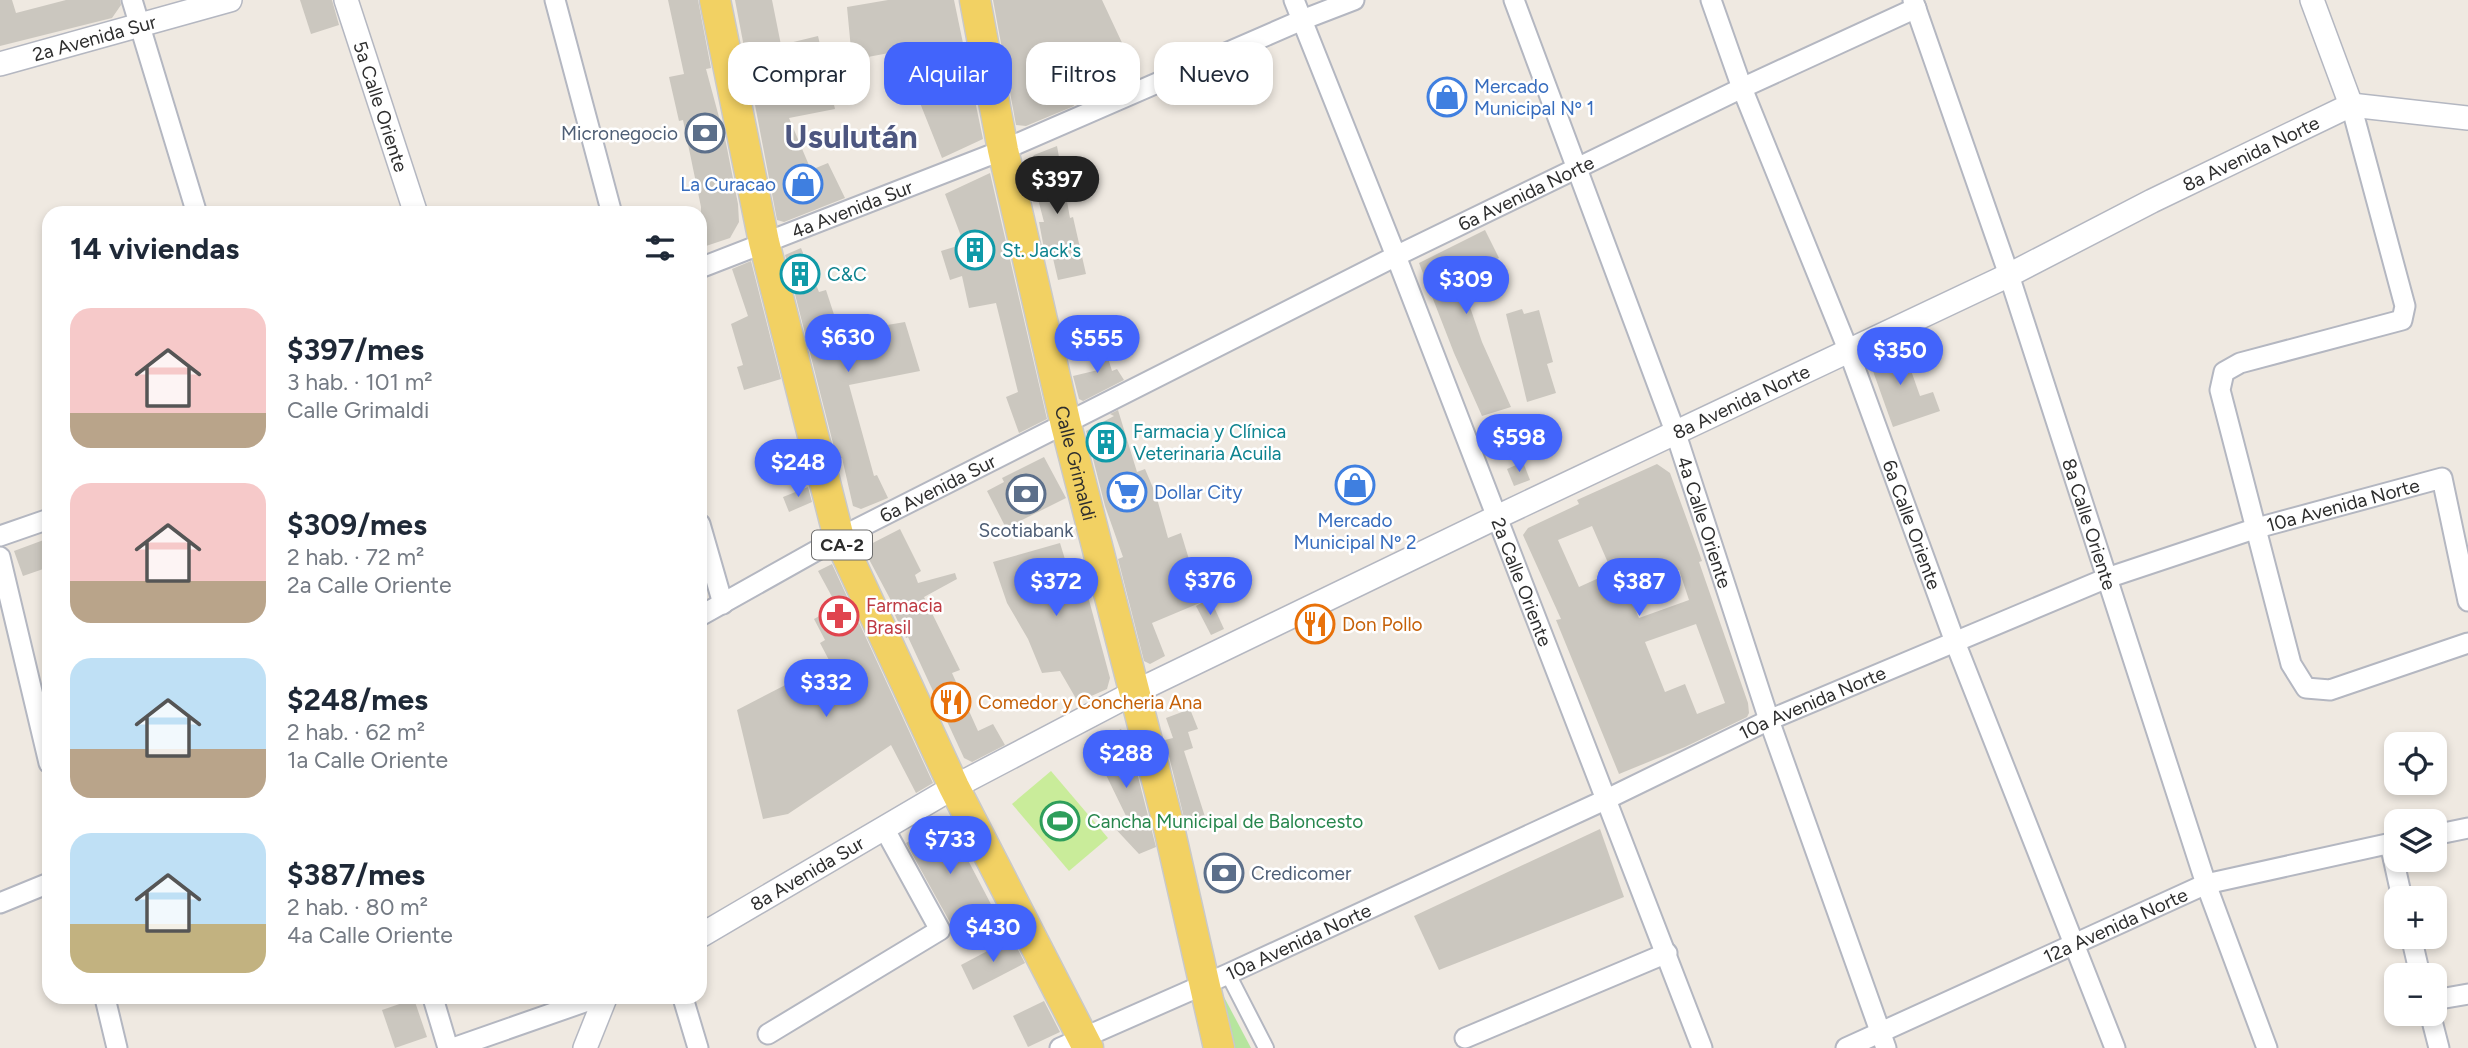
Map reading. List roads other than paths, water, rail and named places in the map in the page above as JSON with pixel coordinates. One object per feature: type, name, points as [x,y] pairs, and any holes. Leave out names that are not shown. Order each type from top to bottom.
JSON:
[{"type":"main road","name":"CA-2","points":[[715,0],[764,243],[839,538],[1077,1045]]},
{"type":"main road","name":"Calle Grimaldi","points":[[975,0],[1003,150],[1066,425],[1135,692],[1216,979],[1219,1048]]},
{"type":"street","points":[[132,0],[195,206]]},
{"type":"street","name":"2a Avenida Sur","points":[[0,64],[230,0]]},
{"type":"street","name":"5a Calle Oriente","points":[[346,0],[413,206]]},
{"type":"street","points":[[555,0],[610,206]]},
{"type":"street","name":"2a Calle Oriente","points":[[1294,0],[1396,256],[1702,1048]]},
{"type":"street","name":"4a Avenida Sur","points":[[707,265],[1003,150],[1354,0]]},
{"type":"street","name":"4a Calle Oriente","points":[[1514,0],[1676,434],[1769,720],[1883,1040]]},
{"type":"street","name":"6a Calle Oriente","points":[[1711,0],[1742,88],[1849,352],[1955,642],[2115,1048]]},
{"type":"street","points":[[2312,0],[2351,105],[2406,306],[2402,320],[2240,363],[2224,372],[2220,390],[2258,528],[2291,664],[2306,688],[2330,690],[2468,643]]},
{"type":"street","name":"6a Avenida Norte","points":[[1066,425],[1396,256],[1914,4]]},
{"type":"street","name":"8a Calle Oriente","points":[[1914,4],[2009,275],[2206,884],[2267,1048]]},
{"type":"street","points":[[2351,105],[2468,118]]},
{"type":"street","name":"8a Avenida Norte","points":[[1135,692],[1496,517],[2009,275],[2152,201],[2351,105]]},
{"type":"street","name":"6a Avenida Sur","points":[[707,612],[839,538],[1066,425]]},
{"type":"street","name":"10a Avenida Norte","points":[[1077,1045],[1607,799],[1769,720],[2107,578],[2258,528],[2442,478],[2468,601]]},
{"type":"street","points":[[0,537],[42,522]]},
{"type":"street","points":[[707,548],[723,604]]},
{"type":"street","points":[[0,557],[42,734]]},
{"type":"street","name":"8a Avenida Sur","points":[[707,932],[954,787],[1135,692]]},
{"type":"street","points":[[768,1034],[940,930],[884,828]]},
{"type":"street","points":[[2447,832],[2468,828]]},
{"type":"street","name":"12a Avenida Norte","points":[[1846,1048],[1883,1040],[2075,944],[2206,884],[2384,845]]},
{"type":"street","points":[[0,903],[42,886]]},
{"type":"street","points":[[1465,1038],[1667,953]]},
{"type":"street","points":[[1216,979],[1266,1048]]},
{"type":"street","points":[[2447,998],[2468,994]]},
{"type":"street","points":[[106,1004],[117,1048]]},
{"type":"street","points":[[435,1004],[451,1048],[579,1004]]},
{"type":"street","points":[[585,1048],[603,1004]]},
{"type":"street","points":[[685,1004],[698,1048]]},
{"type":"street","points":[[2433,1026],[2439,1048]]},
{"type":"place","name":"Mercado Municipal Nº 1","points":[[1447,97]]},
{"type":"place","name":"Micronegocio","points":[[705,133]]},
{"type":"place","name":"La Curacao","points":[[803,184]]},
{"type":"place","name":"St. Jack's","points":[[975,250]]},
{"type":"place","name":"C&C","points":[[800,274]]},
{"type":"place","name":"Farmacia y Clínica Veterinaria Acuila","points":[[1106,442]]},
{"type":"place","name":"Mercado Municipal Nº 2","points":[[1355,485]]},
{"type":"place","name":"Dollar City","points":[[1127,492]]},
{"type":"place","name":"Scotiabank","points":[[1026,494]]},
{"type":"place","name":"Farmacia Brasil","points":[[839,616]]},
{"type":"place","name":"Don Pollo","points":[[1315,624]]},
{"type":"place","name":"Comedor y Concheria Ana","points":[[951,702]]},
{"type":"place","name":"Cancha Municipal de Baloncesto","points":[[1060,821]]},
{"type":"place","name":"Credicomer","points":[[1224,873]]},
{"type":"district","name":"Usulután","points":[[851,136]]}]
